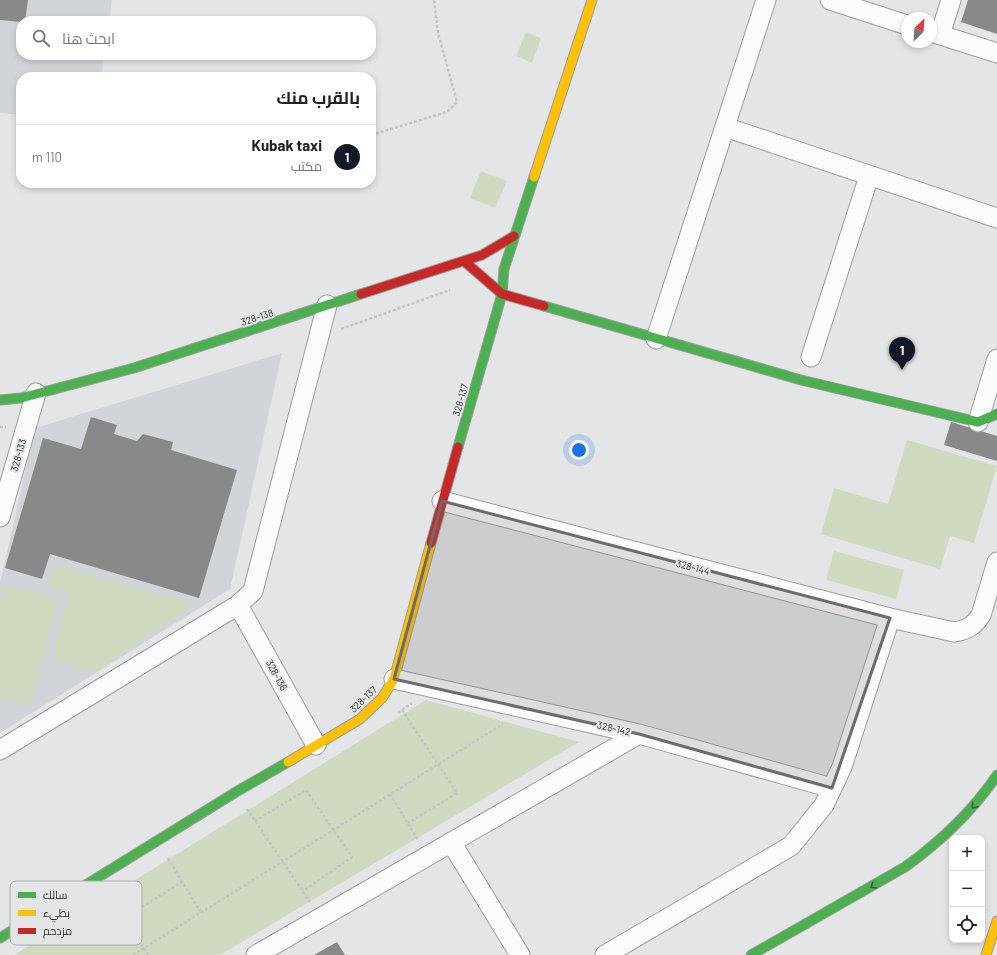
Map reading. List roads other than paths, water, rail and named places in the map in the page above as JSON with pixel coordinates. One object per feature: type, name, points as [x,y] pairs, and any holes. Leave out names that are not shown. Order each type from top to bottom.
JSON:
[{"type":"main road","name":"328-137","points":[[92,881],[236,792],[360,719],[382,698],[394,679],[442,501],[502,294],[504,269],[592,0]]},
{"type":"main road","name":"328-138","points":[[0,400],[21,398],[134,368],[482,255],[514,236]]},
{"type":"main road","points":[[464,261],[502,294],[656,339],[801,380],[978,422],[997,414]]},
{"type":"main road","points":[[751,955],[905,867],[926,853],[964,818],[997,775]]},
{"type":"main road","points":[[986,955],[997,921]]},
{"type":"main road","name":"328-137","points":[[0,938],[10,932]]},
{"type":"street","points":[[656,339],[766,0]]},
{"type":"street","points":[[830,0],[901,22]]},
{"type":"street","points":[[937,30],[951,0]]},
{"type":"street","points":[[937,35],[997,53]]},
{"type":"street","points":[[725,127],[997,218]]},
{"type":"street","points":[[811,357],[869,176]]},
{"type":"street","points":[[0,750],[238,605],[253,591],[327,305]]},
{"type":"street","points":[[978,422],[997,359]]},
{"type":"street","name":"328-133","points":[[0,517],[36,393]]},
{"type":"street","name":"328-144","points":[[442,501],[890,618],[954,632],[962,631],[970,627],[981,615],[997,562]]},
{"type":"street","name":"328-136","points":[[238,605],[316,745]]},
{"type":"street","points":[[605,955],[791,846],[824,805],[842,767],[890,618]]},
{"type":"street","name":"328-142","points":[[394,679],[639,734],[832,788]]},
{"type":"street","points":[[256,955],[639,734]]},
{"type":"street","points":[[451,842],[520,955]]},
{"type":"place","name":"Kubak taxi","points":[[902,370]]}]
